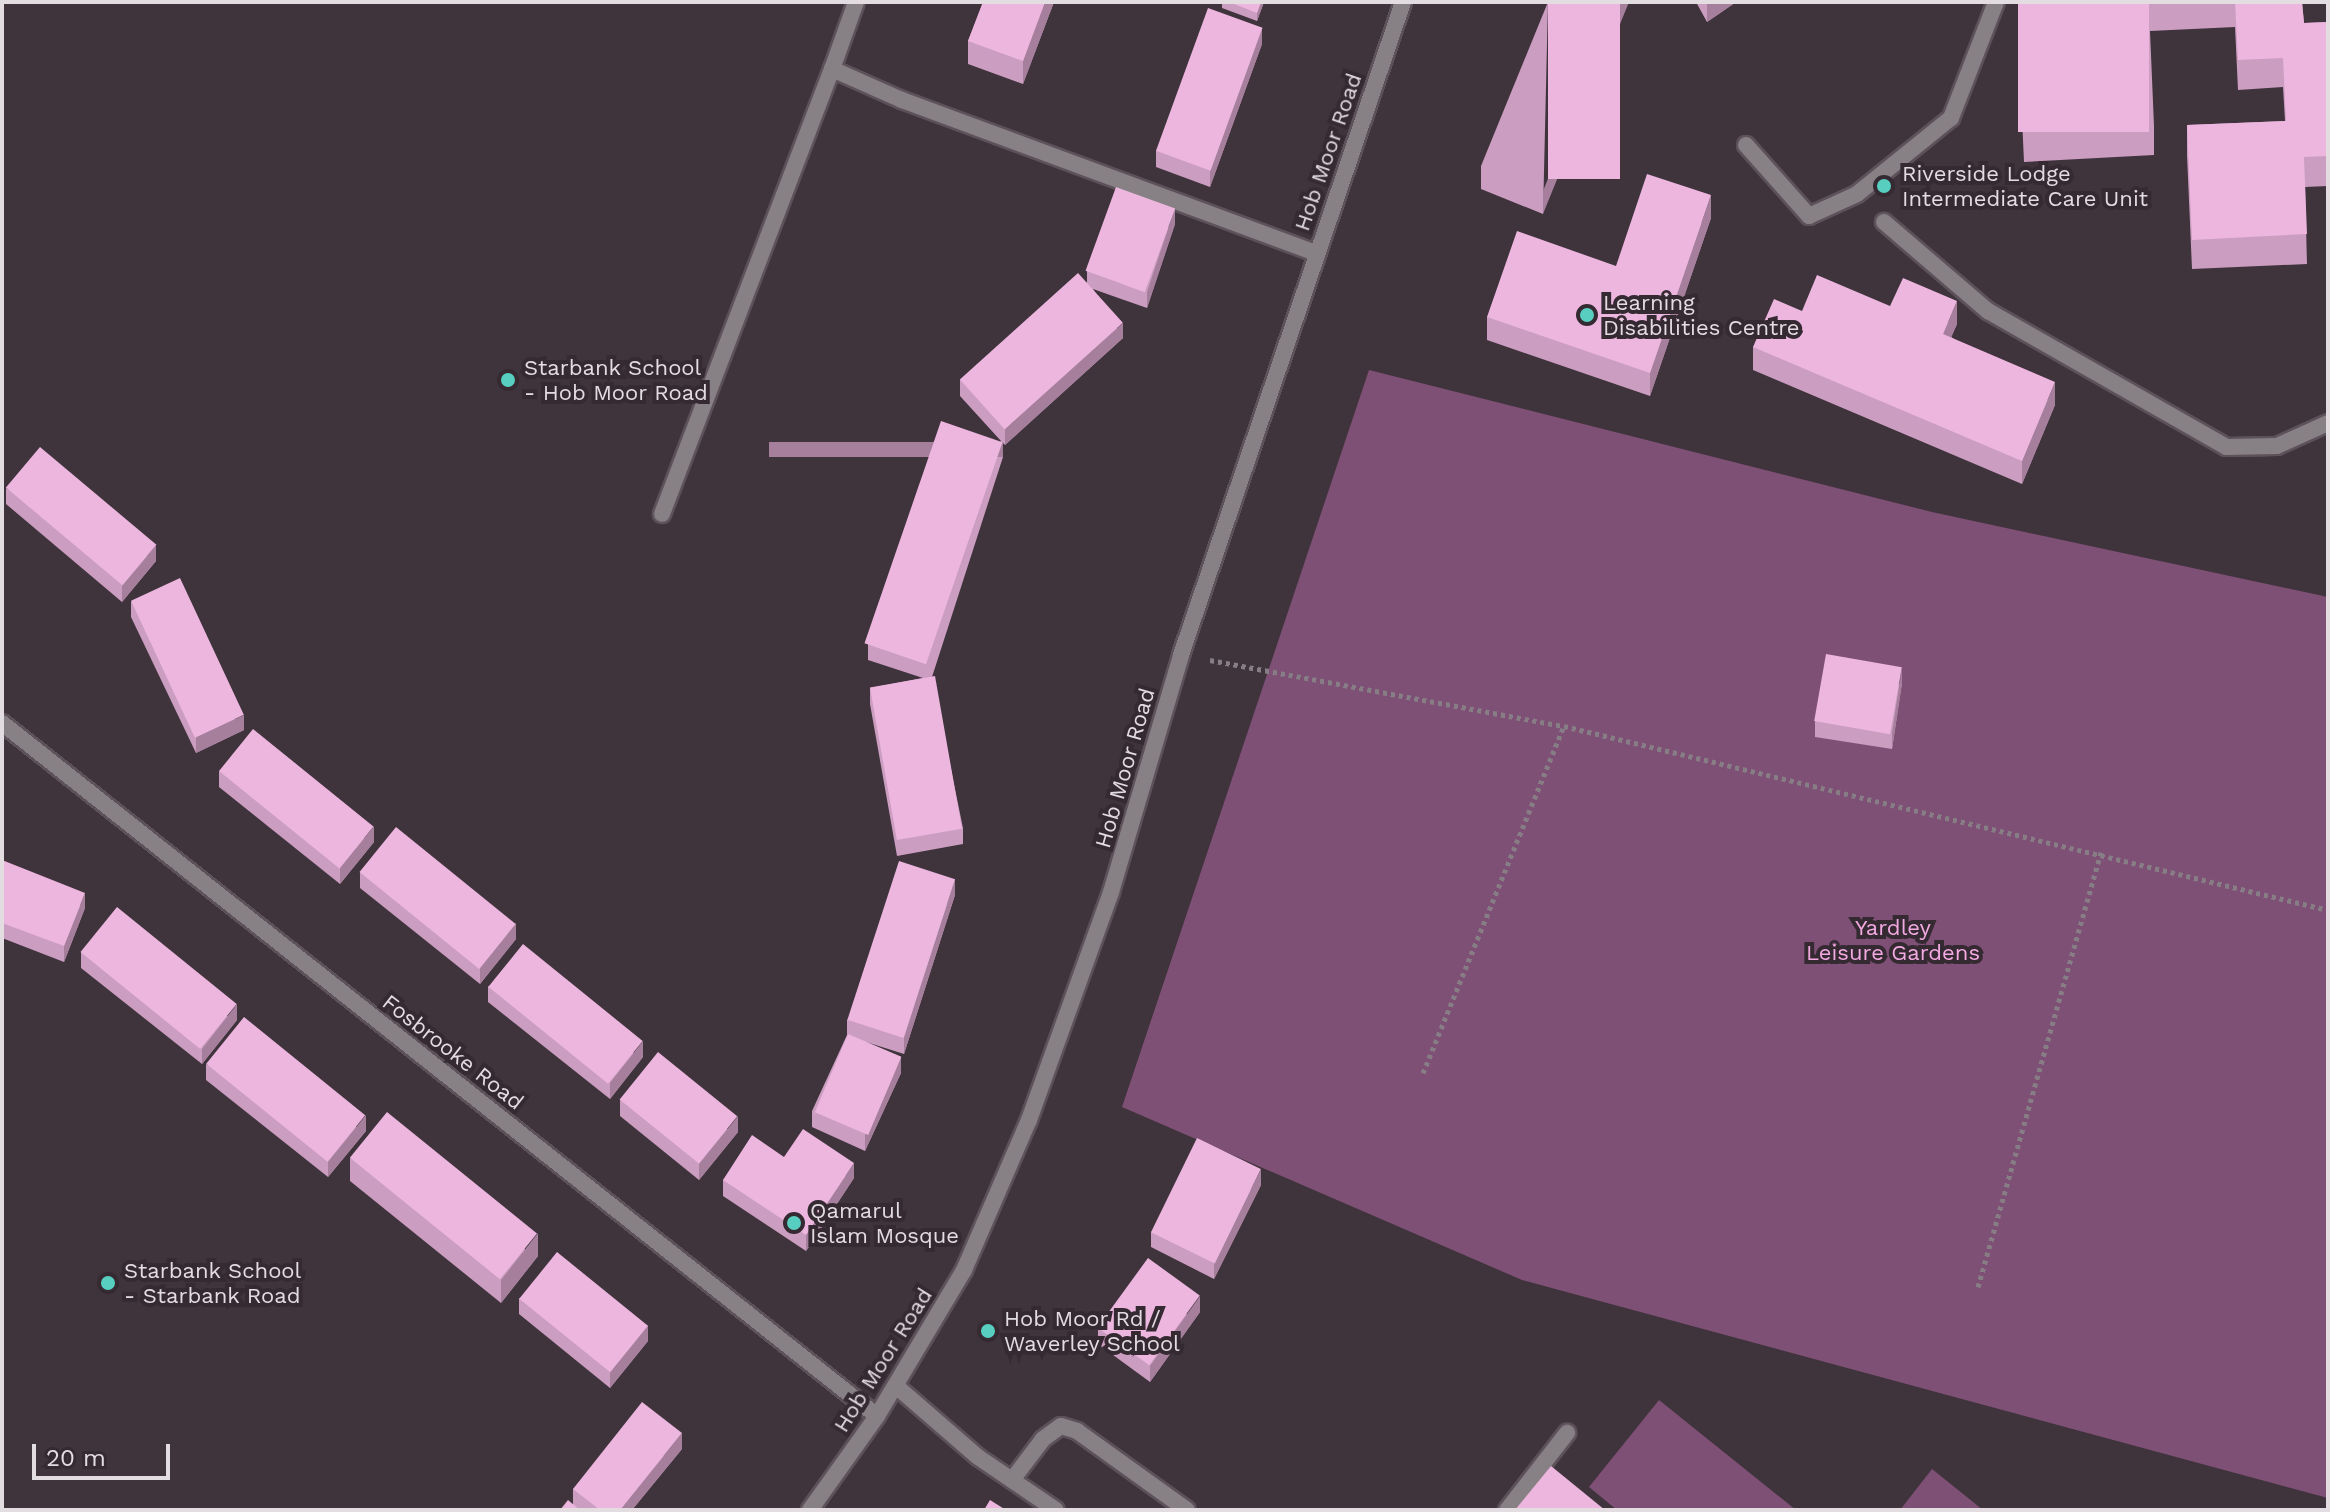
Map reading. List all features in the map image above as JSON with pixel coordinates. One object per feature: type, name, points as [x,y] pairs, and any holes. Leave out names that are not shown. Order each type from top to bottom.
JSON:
[{"type":"street","points":[[662,514],[856,2]]},
{"type":"street","name":"Hob Moor Road","points":[[810,1510],[877,1416],[964,1270],[1029,1120],[1111,892],[1181,655],[1403,2]]},
{"type":"street","points":[[1746,145],[1809,216],[1857,194],[1951,118],[1996,2]]},
{"type":"street","points":[[832,69],[902,100],[1316,253]]},
{"type":"street","points":[[1884,222],[1988,311],[2226,447],[2277,446],[2328,423]]},
{"type":"street","name":"Fosbrooke Road","points":[[2,723],[877,1416]]},
{"type":"street","points":[[896,1386],[1012,1480],[1056,1510]]},
{"type":"street","points":[[1012,1480],[1043,1439],[1061,1426],[1077,1431],[1187,1510]]},
{"type":"street","points":[[1507,1510],[1567,1433]]},
{"type":"path","points":[[1181,655],[1564,726],[2101,852],[2328,910]]},
{"type":"path","points":[[1423,1073],[1564,726]]},
{"type":"path","points":[[1978,1287],[2101,852]]},
{"type":"green space","name":"Yardley Leisure Gardens","points":[[1369,370],[1932,512],[2328,597],[2328,1498],[1522,1280],[1122,1107]]},
{"type":"green space","points":[[1659,1400],[1796,1510],[1617,1510],[1589,1487]]},
{"type":"green space","points":[[1932,1469],[1983,1510],[1900,1510]]},
{"type":"building","points":[[983,2],[1045,2],[1023,61],[968,41]]},
{"type":"building","points":[[1229,2],[1261,2],[1257,13]]},
{"type":"building","points":[[1548,2],[1620,2],[1620,179],[1548,179]]},
{"type":"building","points":[[2018,2],[2149,2],[2149,132],[2018,132]]},
{"type":"building","points":[[2235,2],[2302,2],[2304,23],[2328,22],[2328,156],[2304,157],[2307,234],[2192,240],[2187,125],[2286,121],[2283,58],[2238,60]]},
{"type":"building","points":[[1208,8],[1263,28],[1211,171],[1156,151]]},
{"type":"building","name":"Learning Disabilities Centre","points":[[1647,174],[1711,195],[1650,373],[1487,317],[1517,231],[1616,266]]},
{"type":"building","points":[[1116,187],[1175,209],[1145,292],[1086,271]]},
{"type":"building","points":[[1078,273],[1123,323],[1005,429],[960,379]]},
{"type":"building","points":[[1817,275],[1890,306],[1903,278],[1957,301],[1943,334],[2055,382],[2022,461],[1753,347],[1774,299],[1802,311]]},
{"type":"building","points":[[941,421],[1002,442],[926,664],[864,643]]},
{"type":"building","points":[[40,447],[156,545],[122,585],[6,488]]},
{"type":"building","points":[[180,578],[244,715],[195,738],[131,601]]},
{"type":"building","points":[[1826,654],[1902,667],[1890,734],[1814,721]]},
{"type":"building","points":[[935,676],[962,829],[897,840],[870,687]]},
{"type":"building","points":[[253,729],[373,827],[339,869],[219,771]]},
{"type":"building","points":[[396,827],[516,924],[479,969],[359,872]]},
{"type":"building","points":[[2,860],[85,893],[64,946],[2,923]]},
{"type":"building","points":[[899,861],[955,879],[904,1038],[847,1020]]},
{"type":"building","points":[[117,907],[237,1004],[200,1049],[80,952]]},
{"type":"building","points":[[523,944],[643,1041],[608,1084],[488,987]]},
{"type":"building","points":[[244,1017],[365,1115],[327,1162],[206,1064]]},
{"type":"building","points":[[848,1034],[901,1057],[868,1135],[815,1112]]},
{"type":"building","points":[[658,1052],[737,1116],[699,1164],[620,1099]]},
{"type":"building","points":[[387,1112],[537,1233],[500,1279],[350,1158]]},
{"type":"building","name":"Qamarul Islam Mosque","points":[[803,1129],[854,1163],[806,1235],[723,1180],[752,1135],[784,1157]]},
{"type":"building","points":[[1197,1138],[1261,1169],[1215,1263],[1151,1232]]},
{"type":"building","points":[[557,1252],[648,1326],[610,1372],[519,1299]]},
{"type":"building","points":[[1148,1258],[1200,1296],[1149,1365],[1097,1328]]},
{"type":"building","points":[[642,1402],[682,1433],[620,1510],[600,1510],[573,1489]]},
{"type":"building","points":[[1551,1466],[1605,1510],[1515,1510]]},
{"type":"building","points":[[568,1500],[580,1510],[560,1510]]},
{"type":"building","points":[[990,1500],[1006,1510],[984,1510]]},
{"type":"place","name":"Riverside Lodge Intermediate Care Unit","points":[[1884,186]]},
{"type":"place","name":"Learning Disabilities Centre","points":[[1587,315]]},
{"type":"place","name":"Starbank School - Hob Moor Road","points":[[508,380]]},
{"type":"place","name":"Qamarul Islam Mosque","points":[[794,1223]]},
{"type":"place","name":"Starbank School - Starbank Road","points":[[108,1283]]},
{"type":"place","name":"Hob Moor Rd / Waverley School","points":[[988,1331]]}]
